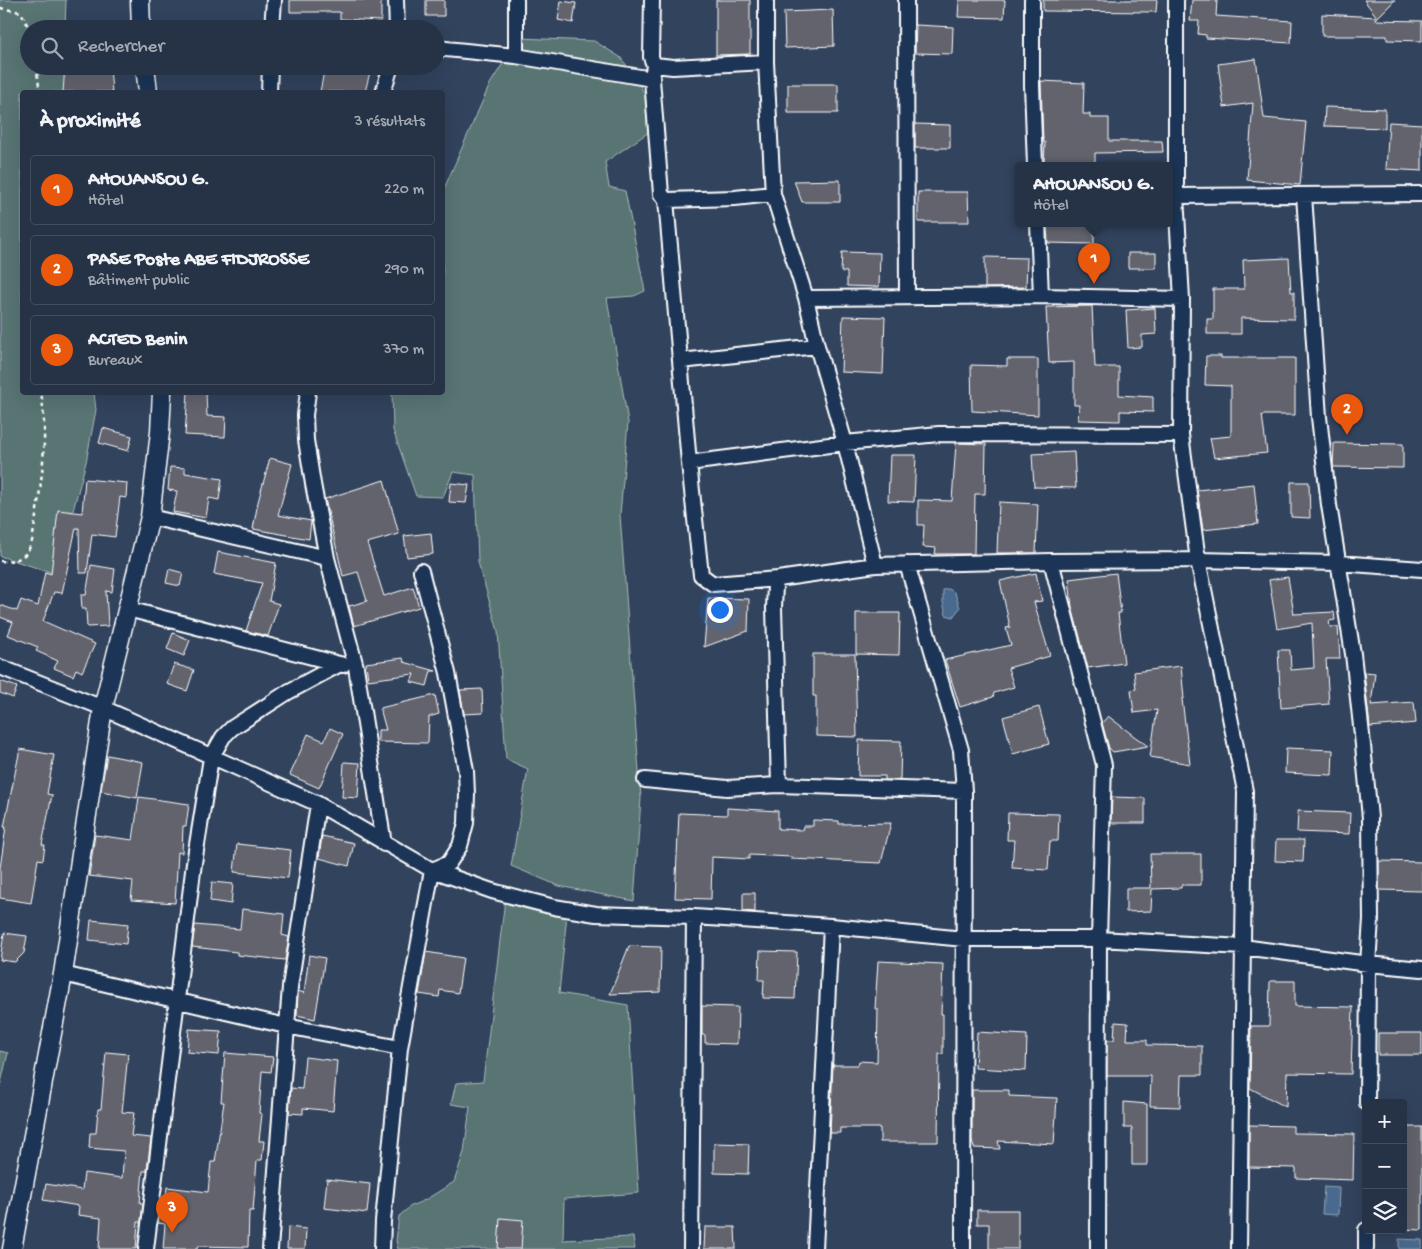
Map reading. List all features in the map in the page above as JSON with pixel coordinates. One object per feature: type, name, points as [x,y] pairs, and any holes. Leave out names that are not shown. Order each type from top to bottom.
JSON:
[{"type":"street","points":[[140,0],[141,20]]},
{"type":"street","points":[[273,20],[274,0]]},
{"type":"street","points":[[396,0],[397,20]]},
{"type":"street","points":[[516,0],[516,56]]},
{"type":"street","points":[[652,0],[651,57],[654,65],[652,80],[661,194],[666,200],[689,463],[701,575],[714,584],[778,579],[875,565],[1050,561],[1198,560],[1338,563],[1422,569]]},
{"type":"street","points":[[766,0],[766,62],[773,194],[806,298],[875,565]]},
{"type":"street","points":[[906,0],[907,297]]},
{"type":"street","points":[[1032,0],[1032,85],[1035,162]]},
{"type":"street","points":[[1176,0],[1176,196],[1182,299],[1181,435],[1198,560],[1245,791],[1239,1249]]},
{"type":"street","points":[[445,49],[516,56],[652,80]]},
{"type":"street","points":[[654,65],[673,66],[766,62]]},
{"type":"street","points":[[146,75],[148,90]]},
{"type":"street","points":[[269,90],[270,75]]},
{"type":"street","points":[[385,90],[389,75]]},
{"type":"street","points":[[666,200],[735,198],[773,194]]},
{"type":"street","points":[[1176,196],[1422,194]]},
{"type":"street","points":[[1304,195],[1319,417],[1338,563],[1355,672],[1370,818],[1371,919],[1368,964],[1367,1099]]},
{"type":"street","points":[[1038,227],[1041,296]]},
{"type":"street","points":[[806,298],[1041,296],[1182,299]]},
{"type":"street","points":[[681,360],[817,346]]},
{"type":"street","points":[[8,1245],[63,974],[103,708],[150,516],[160,432],[162,395]]},
{"type":"street","points":[[308,395],[305,415],[306,440],[327,558],[356,667],[384,844]]},
{"type":"street","points":[[689,463],[845,443],[939,434],[1181,435]]},
{"type":"street","points":[[150,516],[327,558]]},
{"type":"street","points":[[1050,561],[1104,765],[1099,939],[1098,1249]]},
{"type":"street","points":[[908,564],[960,750],[964,791],[963,1249]]},
{"type":"street","points":[[421,571],[448,673],[466,771],[468,794],[466,823],[460,846],[449,863],[432,870]]},
{"type":"street","points":[[778,579],[774,584],[774,608],[779,784]]},
{"type":"street","points":[[128,609],[356,667]]},
{"type":"street","points":[[146,1249],[194,863],[211,758],[223,737],[232,728],[288,692],[340,664]]},
{"type":"street","points":[[0,666],[103,708],[211,758],[318,804],[384,844],[432,870],[492,891],[554,907],[596,914],[694,917],[831,926],[964,939],[1099,939],[1243,947],[1368,964],[1422,969]]},
{"type":"street","points":[[645,780],[728,788],[779,784],[964,791]]},
{"type":"street","points":[[270,1249],[286,1026],[293,966],[318,804]]},
{"type":"street","points":[[382,1249],[383,1221],[400,1048],[432,870]]},
{"type":"street","points":[[691,1249],[694,917]]},
{"type":"street","points":[[815,1249],[831,926]]},
{"type":"street","points":[[63,974],[177,999],[286,1026],[400,1048]]},
{"type":"street","points":[[1366,1234],[1366,1249]]},
{"type":"path","points":[[0,8],[21,12],[25,20]]},
{"type":"path","points":[[37,75],[40,90]]},
{"type":"path","points":[[0,561],[11,562],[21,558],[30,549],[32,541],[43,473],[44,412],[41,395]]},
{"type":"green space","points":[[0,0],[66,0],[65,20],[20,20],[20,75],[64,75],[65,90],[20,90],[20,395],[94,395],[96,410],[86,462],[56,574],[0,556]]},
{"type":"green space","points":[[519,38],[594,41],[620,57],[635,76],[645,95],[651,116],[649,132],[605,162],[609,187],[625,191],[645,291],[634,296],[607,298],[628,422],[620,515],[641,798],[634,901],[559,886],[511,866],[528,769],[506,759],[498,631],[478,562],[475,475],[453,472],[443,497],[416,496],[393,430],[392,395],[445,395],[445,186],[490,84]]},
{"type":"green space","points":[[505,899],[567,914],[559,993],[628,1005],[639,1193],[564,1199],[563,1240],[633,1237],[635,1249],[398,1249],[396,1241],[399,1216],[411,1206],[425,1200],[454,1182],[464,1152],[470,1107],[451,1104],[456,1083],[483,1081]]},
{"type":"green space","points":[[0,1051],[8,1053],[0,1087]]},
{"type":"water","points":[[949,589],[955,593],[960,608],[953,617],[946,615],[943,602],[943,590]]},
{"type":"water","points":[[1324,1187],[1339,1188],[1338,1215],[1322,1214]]},
{"type":"water","points":[[1399,1239],[1422,1240],[1422,1249],[1399,1249]]},
{"type":"building","points":[[290,0],[381,0],[381,20],[340,19],[340,12],[290,12]]},
{"type":"building","points":[[426,0],[444,0],[444,16],[426,16]]},
{"type":"building","points":[[716,0],[750,0],[750,54],[716,55]]},
{"type":"building","points":[[959,0],[1005,0],[1004,18],[958,17]]},
{"type":"building","points":[[1043,0],[1157,0],[1156,12],[1043,11]]},
{"type":"building","points":[[1192,0],[1217,0],[1216,16],[1292,21],[1291,43],[1206,38],[1206,35],[1198,34],[1199,21],[1190,21]]},
{"type":"building","points":[[1364,0],[1395,0],[1375,20],[1422,21],[1422,41],[1387,40],[1387,36],[1322,36],[1322,14],[1377,17]]},
{"type":"building","points":[[561,1],[576,3],[573,23],[558,20]]},
{"type":"building","points":[[833,10],[834,46],[785,48],[784,12]]},
{"type":"building","points":[[916,25],[953,27],[952,54],[915,53]]},
{"type":"building","points":[[1256,59],[1264,118],[1306,122],[1300,185],[1247,180],[1253,103],[1224,107],[1218,64]]},
{"type":"building","points":[[64,75],[111,75],[112,90],[63,90]]},
{"type":"building","points":[[323,75],[369,75],[366,90],[320,90]]},
{"type":"building","points":[[1041,81],[1084,83],[1083,114],[1090,114],[1090,118],[1109,118],[1109,141],[1162,141],[1163,152],[1095,153],[1095,162],[1044,162],[1045,142],[1043,142]]},
{"type":"building","points":[[788,84],[838,84],[838,113],[788,113]]},
{"type":"building","points":[[1325,107],[1385,109],[1385,128],[1324,126]]},
{"type":"building","points":[[1389,122],[1422,124],[1422,171],[1386,169]]},
{"type":"building","points":[[915,124],[950,125],[950,148],[915,148]]},
{"type":"building","points":[[840,180],[840,202],[802,202],[794,181]]},
{"type":"building","points":[[918,192],[968,192],[969,222],[918,222]]},
{"type":"building","points":[[1047,227],[1094,227],[1094,244],[1048,243]]},
{"type":"building","points":[[842,252],[880,253],[879,287],[847,286],[847,272],[841,272]]},
{"type":"building","points":[[1128,253],[1156,253],[1156,268],[1128,268]]},
{"type":"building","points":[[985,257],[1027,258],[1026,287],[985,288]]},
{"type":"building","points":[[1289,258],[1291,292],[1294,292],[1294,319],[1241,318],[1241,334],[1207,334],[1207,319],[1213,319],[1213,289],[1244,289],[1243,260]]},
{"type":"building","points":[[1092,306],[1095,367],[1119,367],[1119,395],[1153,397],[1153,412],[1120,411],[1120,421],[1078,420],[1079,405],[1074,405],[1074,362],[1049,363],[1046,307]]},
{"type":"building","points":[[1155,308],[1156,334],[1142,335],[1142,347],[1128,348],[1126,310]]},
{"type":"building","points":[[843,316],[885,317],[883,374],[841,372]]},
{"type":"building","points":[[1206,356],[1221,356],[1221,358],[1295,358],[1295,415],[1262,415],[1267,453],[1214,458],[1210,438],[1231,436],[1231,386],[1205,385]]},
{"type":"building","points":[[1007,359],[1038,359],[1038,415],[972,411],[971,365],[1007,366]]},
{"type":"building","points":[[188,395],[206,395],[207,416],[226,417],[225,437],[185,435]]},
{"type":"building","points":[[103,428],[132,436],[128,451],[99,443]]},
{"type":"building","points":[[956,443],[986,444],[985,494],[975,494],[974,554],[935,554],[936,548],[923,547],[924,525],[918,525],[918,500],[952,501]]},
{"type":"building","points":[[1334,443],[1403,444],[1403,468],[1333,467]]},
{"type":"building","points":[[1074,452],[1076,488],[1034,487],[1032,454]]},
{"type":"building","points":[[890,455],[916,455],[914,502],[888,501]]},
{"type":"building","points":[[270,458],[292,464],[278,515],[311,521],[309,539],[253,529]]},
{"type":"building","points":[[170,467],[185,468],[185,473],[222,479],[219,500],[209,498],[206,518],[173,512],[177,491],[168,490]]},
{"type":"building","points":[[85,479],[127,483],[126,498],[120,497],[115,537],[92,534],[87,573],[80,573],[79,528],[76,528],[62,593],[54,592],[43,621],[95,644],[82,672],[76,669],[73,676],[54,668],[58,661],[36,651],[38,647],[8,635],[13,622],[0,617],[0,605],[17,611],[21,600],[38,606],[45,572],[51,574],[58,510],[82,513]]},
{"type":"building","points":[[384,480],[399,534],[367,543],[384,596],[413,587],[419,607],[354,626],[349,606],[367,601],[358,572],[343,576],[325,499]]},
{"type":"building","points":[[1291,482],[1309,482],[1310,518],[1291,517]]},
{"type":"building","points":[[451,483],[469,485],[466,503],[449,502]]},
{"type":"building","points":[[1254,484],[1258,524],[1203,530],[1197,490]]},
{"type":"building","points":[[999,502],[1038,504],[1036,553],[997,553]]},
{"type":"building","points":[[431,533],[433,554],[407,557],[404,536]]},
{"type":"building","points":[[218,552],[276,563],[269,601],[279,604],[268,636],[246,631],[262,583],[214,574]]},
{"type":"building","points":[[91,565],[115,569],[112,592],[106,591],[108,626],[87,627],[86,609],[82,609],[81,595],[86,595]]},
{"type":"building","points":[[169,569],[183,573],[180,586],[166,583]]},
{"type":"building","points":[[1036,573],[1042,601],[1034,602],[1050,656],[1008,668],[1014,687],[994,693],[993,697],[960,707],[945,660],[1011,645],[1006,628],[1010,627],[1000,581]]},
{"type":"building","points":[[1116,573],[1121,613],[1118,613],[1124,663],[1088,668],[1072,607],[1069,579]]},
{"type":"building","points":[[1288,577],[1294,614],[1334,612],[1335,620],[1329,621],[1330,627],[1338,627],[1340,659],[1326,659],[1329,704],[1281,708],[1278,650],[1290,650],[1291,670],[1314,668],[1312,623],[1277,629],[1269,580]]},
{"type":"building","points":[[708,598],[749,599],[748,631],[704,647]]},
{"type":"building","points":[[856,613],[900,613],[899,655],[856,654]]},
{"type":"building","points":[[173,633],[190,640],[184,656],[167,649]]},
{"type":"building","points":[[813,654],[855,654],[857,737],[816,736],[816,696],[813,696]]},
{"type":"building","points":[[403,658],[404,662],[436,671],[431,671],[427,686],[411,682],[414,674],[368,680],[366,663]]},
{"type":"building","points":[[174,664],[194,670],[187,691],[167,684]]},
{"type":"building","points":[[1181,666],[1184,699],[1182,699],[1190,764],[1150,757],[1157,710],[1134,713],[1131,690],[1136,689],[1134,672]]},
{"type":"building","points":[[1364,672],[1375,673],[1371,705],[1414,702],[1416,723],[1370,727]]},
{"type":"building","points":[[0,681],[17,687],[13,698],[0,693]]},
{"type":"building","points":[[482,689],[483,713],[464,714],[460,690]]},
{"type":"building","points":[[435,695],[439,714],[429,717],[428,743],[378,742],[378,730],[386,730],[380,708]]},
{"type":"building","points":[[1039,707],[1049,744],[1013,754],[1003,717]]},
{"type":"building","points":[[1108,716],[1148,746],[1113,752],[1109,748],[1102,723]]},
{"type":"building","points":[[330,728],[343,734],[319,788],[290,775],[308,734],[324,741]]},
{"type":"building","points":[[859,740],[901,741],[900,780],[885,780],[885,776],[858,776]]},
{"type":"building","points":[[1286,748],[1333,750],[1332,775],[1285,773]]},
{"type":"building","points":[[20,749],[54,755],[47,794],[52,795],[42,845],[45,845],[43,860],[38,859],[31,903],[0,898],[0,868],[6,827],[4,827]]},
{"type":"building","points":[[107,755],[143,762],[137,798],[101,791]]},
{"type":"building","points":[[344,762],[360,763],[358,798],[342,797]]},
{"type":"building","points":[[139,797],[189,804],[186,826],[183,826],[182,853],[178,852],[175,903],[131,900],[133,881],[89,876],[95,835],[133,840]]},
{"type":"building","points":[[1112,797],[1145,798],[1145,823],[1111,823]]},
{"type":"building","points":[[727,808],[778,811],[778,829],[802,830],[803,826],[813,826],[813,820],[839,821],[839,824],[891,823],[881,863],[749,855],[749,859],[712,857],[711,899],[675,898],[679,813],[727,815]]},
{"type":"building","points":[[1298,811],[1350,813],[1349,834],[1297,832]]},
{"type":"building","points":[[1008,813],[1059,814],[1058,841],[1050,841],[1048,870],[1012,868],[1014,840],[1007,840]]},
{"type":"building","points":[[322,836],[354,843],[349,866],[319,858]]},
{"type":"building","points":[[1276,840],[1304,840],[1303,862],[1275,861]]},
{"type":"building","points":[[237,844],[291,850],[288,878],[234,872]]},
{"type":"building","points":[[1150,854],[1201,854],[1201,885],[1181,885],[1181,888],[1152,889],[1151,911],[1126,912],[1126,888],[1151,888]]},
{"type":"building","points":[[1379,861],[1422,862],[1422,891],[1379,890]]},
{"type":"building","points":[[212,882],[233,884],[231,904],[210,901]]},
{"type":"building","points":[[743,893],[755,893],[755,912],[743,911]]},
{"type":"building","points":[[242,909],[284,914],[282,935],[289,937],[285,960],[237,955],[237,952],[192,947],[195,925],[240,929]]},
{"type":"building","points":[[91,920],[128,924],[126,944],[89,940]]},
{"type":"building","points":[[4,933],[27,936],[24,953],[15,962],[0,960]]},
{"type":"building","points":[[629,946],[661,947],[660,992],[610,994]]},
{"type":"building","points":[[760,951],[797,952],[795,999],[763,998],[764,980],[759,980]]},
{"type":"building","points":[[426,952],[463,958],[458,993],[440,990],[439,997],[419,994]]},
{"type":"building","points":[[309,955],[325,958],[315,1019],[297,1015],[298,991],[304,993]]},
{"type":"building","points":[[878,961],[943,964],[941,1014],[943,1014],[943,1054],[939,1054],[938,1142],[880,1142],[880,1128],[840,1128],[840,1133],[830,1133],[833,1065],[858,1065],[859,1061],[877,1062],[878,1009],[875,1009]]},
{"type":"building","points":[[1270,981],[1295,981],[1295,1006],[1353,1007],[1351,1074],[1287,1073],[1286,1107],[1250,1088],[1251,1026],[1269,1026]]},
{"type":"building","points":[[702,1006],[738,1007],[737,1044],[705,1043],[705,1035],[702,1035]]},
{"type":"building","points":[[1115,1022],[1128,1023],[1127,1040],[1147,1040],[1147,1045],[1202,1046],[1202,1075],[1181,1075],[1180,1107],[1150,1106],[1151,1076],[1107,1076],[1107,1040],[1114,1040]]},
{"type":"building","points":[[189,1029],[221,1031],[219,1055],[187,1052]]},
{"type":"building","points":[[977,1032],[1027,1035],[1026,1071],[975,1068]]},
{"type":"building","points":[[1378,1033],[1422,1033],[1422,1055],[1378,1055]]},
{"type":"building","points":[[106,1052],[128,1054],[122,1112],[134,1113],[131,1136],[151,1138],[147,1171],[143,1171],[140,1203],[143,1203],[141,1222],[138,1222],[136,1249],[99,1249],[101,1218],[78,1215],[79,1206],[43,1200],[46,1184],[82,1190],[84,1173],[122,1178],[124,1151],[89,1148],[90,1133],[96,1133],[98,1109],[101,1109]]},
{"type":"building","points":[[225,1053],[273,1057],[271,1072],[262,1071],[259,1113],[262,1114],[259,1141],[264,1141],[262,1160],[257,1160],[253,1211],[249,1211],[248,1247],[198,1246],[197,1249],[163,1249],[165,1224],[158,1223],[160,1205],[165,1206],[167,1187],[208,1192],[211,1162],[215,1162],[224,1102],[221,1102]]},
{"type":"building","points":[[305,1057],[337,1061],[333,1111],[303,1108],[303,1114],[289,1113],[291,1088],[302,1089]]},
{"type":"building","points":[[972,1090],[1009,1090],[1009,1096],[1057,1098],[1054,1144],[998,1141],[1000,1149],[974,1148],[972,1140]]},
{"type":"building","points":[[1124,1102],[1147,1104],[1147,1165],[1132,1165],[1132,1128],[1124,1128]]},
{"type":"building","points":[[1249,1125],[1293,1126],[1293,1133],[1354,1134],[1353,1180],[1296,1178],[1296,1168],[1249,1167]]},
{"type":"building","points":[[1407,1127],[1422,1127],[1422,1230],[1407,1229]]},
{"type":"building","points":[[714,1143],[749,1144],[748,1174],[714,1173]]},
{"type":"building","points":[[327,1179],[370,1184],[367,1213],[324,1208]]},
{"type":"building","points":[[977,1210],[1018,1210],[1018,1249],[989,1249],[989,1224],[977,1224]]},
{"type":"building","points":[[500,1218],[523,1220],[521,1249],[498,1249]]},
{"type":"building","points":[[288,1227],[306,1229],[305,1249],[287,1249]]},
{"type":"building","points":[[705,1227],[735,1227],[736,1249],[704,1249]]},
{"type":"place","name":"AHOUANSOU G.","points":[[1094,284]]},
{"type":"place","name":"PASE Poste ABE FIDJROSSE","points":[[1347,435]]},
{"type":"place","name":"ACTED Benin","points":[[172,1233]]}]
